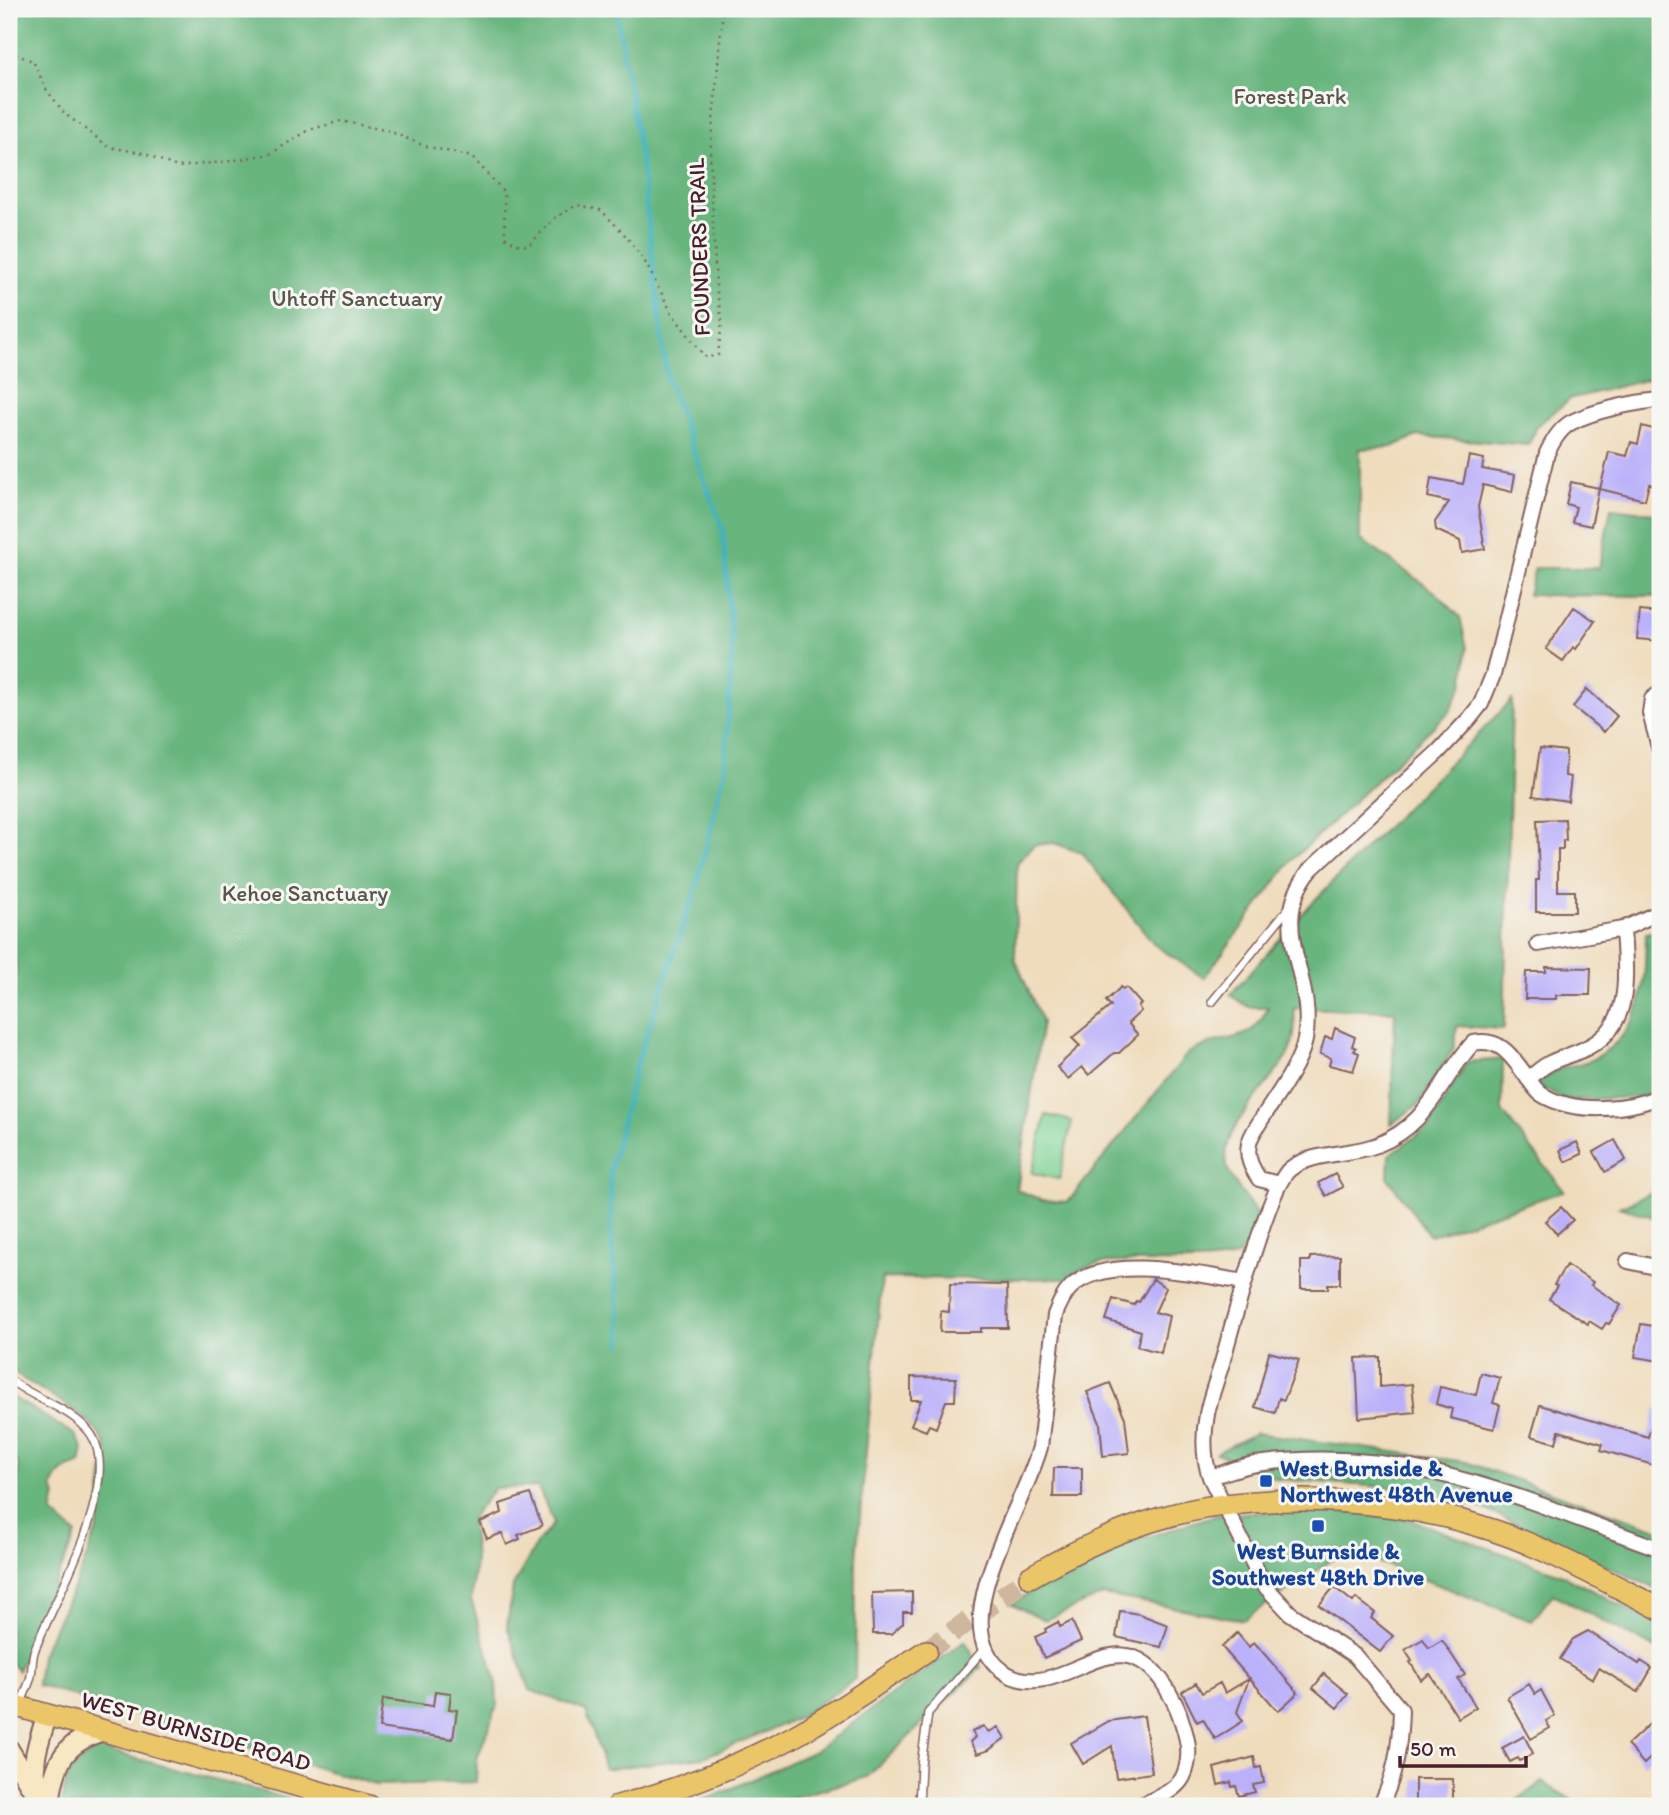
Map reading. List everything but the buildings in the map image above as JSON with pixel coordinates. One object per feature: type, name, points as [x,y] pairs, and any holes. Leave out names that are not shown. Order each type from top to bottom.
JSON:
[{"type":"main road","points":[[1030,1577],[1082,1548],[1129,1529],[1224,1505],[1346,1502],[1451,1518],[1511,1537],[1545,1551],[1660,1609]]},
{"type":"main road","points":[[618,1806],[674,1789],[759,1754],[853,1700],[926,1651]]},
{"type":"main road","name":"WEST BURNSIDE ROAD","points":[[14,1706],[369,1806]]},
{"type":"main road","points":[[43,1806],[34,1768],[47,1716]]},
{"type":"main road","points":[[49,1806],[54,1779],[67,1749],[78,1740],[102,1731]]},
{"type":"main road","points":[[9,1750],[43,1806]]},
{"type":"street","points":[[1279,1184],[1259,1179],[1249,1162],[1249,1142],[1305,1040],[1305,999],[1290,923],[1291,904],[1299,884],[1311,869],[1437,752],[1481,704],[1493,675],[1547,453],[1555,437],[1569,424],[1586,417],[1638,402],[1660,400]]},
{"type":"street","points":[[1660,693],[1652,699],[1650,713],[1660,751]]},
{"type":"street","points":[[1538,944],[1623,929],[1660,912]]},
{"type":"street","points":[[1528,1079],[1550,1063],[1568,1058],[1594,1045],[1608,1033],[1618,1017],[1626,988],[1623,929]]},
{"type":"street","points":[[1380,1806],[1399,1750],[1401,1710],[1355,1656],[1290,1613],[1264,1585],[1210,1477],[1204,1459],[1207,1413],[1245,1282],[1279,1184],[1290,1169],[1308,1161],[1375,1146],[1412,1124],[1427,1110],[1473,1042],[1494,1042],[1504,1049],[1538,1092],[1560,1104],[1595,1109],[1650,1101],[1660,1096]]},
{"type":"street","points":[[1628,1261],[1660,1268]]},
{"type":"street","points":[[1140,1806],[1159,1797],[1181,1780],[1189,1758],[1187,1739],[1177,1705],[1158,1675],[1136,1658],[1113,1656],[1045,1679],[1020,1679],[1004,1672],[995,1664],[985,1647],[980,1629],[981,1608],[996,1555],[1035,1466],[1040,1447],[1055,1315],[1067,1293],[1084,1279],[1114,1268],[1139,1268],[1245,1282]]},
{"type":"street","points":[[1210,1477],[1254,1464],[1308,1460],[1349,1459],[1421,1468],[1500,1490],[1660,1547]]},
{"type":"lane","points":[[1212,1002],[1291,904]]},
{"type":"lane","points":[[9,1379],[87,1428],[98,1448],[99,1463],[89,1526],[82,1548],[34,1651],[30,1679],[14,1706]]},
{"type":"lane","points":[[919,1806],[928,1713],[985,1647]]},
{"type":"path","name":"FOUNDERS TRAIL","points":[[9,52],[33,61],[46,89],[65,114],[109,147],[143,153],[177,167],[270,153],[309,130],[341,121],[389,131],[425,146],[472,157],[504,192],[505,237],[517,244],[528,246],[555,218],[576,205],[601,210],[626,236],[645,262],[673,315],[706,358],[718,355],[722,321],[716,288],[710,153],[723,9]]},
{"type":"green space","points":[[9,9],[1660,9],[1660,376],[1570,399],[1538,425],[1528,445],[1417,436],[1392,447],[1360,449],[1360,539],[1435,592],[1460,617],[1467,648],[1464,682],[1450,711],[1292,860],[1204,978],[1155,945],[1082,853],[1054,843],[1034,845],[1017,863],[1015,959],[1042,1022],[1017,1190],[1042,1200],[1068,1202],[1188,1053],[1212,1043],[1241,1036],[1253,1029],[1268,1007],[1249,1007],[1230,995],[1311,904],[1512,700],[1504,1029],[1457,1026],[1454,1048],[1418,1105],[1391,1124],[1395,1011],[1294,1008],[1294,1032],[1290,1050],[1247,1108],[1230,1138],[1226,1153],[1229,1172],[1256,1213],[1248,1244],[1241,1253],[1230,1258],[1195,1262],[1110,1262],[1095,1264],[1066,1279],[882,1278],[856,1559],[855,1679],[798,1718],[704,1757],[605,1769],[586,1711],[530,1690],[507,1626],[513,1586],[537,1543],[554,1523],[538,1487],[495,1488],[471,1518],[475,1559],[471,1600],[496,1680],[497,1705],[477,1759],[476,1782],[376,1785],[37,1685],[41,1655],[80,1574],[98,1526],[106,1446],[80,1415],[18,1376],[9,1367],[9,987],[17,975],[9,929]]},
{"type":"green space","points":[[1611,508],[1660,514],[1660,596],[1528,595],[1535,568],[1599,568]]},
{"type":"green space","points":[[1660,930],[1660,1090],[1641,1097],[1573,1100],[1561,1098],[1534,1084],[1562,1068],[1593,1059],[1624,1035],[1633,1020],[1643,988],[1646,933]]},
{"type":"green space","points":[[1503,1059],[1502,1111],[1564,1191],[1430,1236],[1388,1178],[1389,1155],[1429,1127],[1467,1062]]},
{"type":"green space","points":[[1046,1115],[1072,1121],[1059,1179],[1032,1173]]},
{"type":"green space","points":[[1660,1189],[1660,1219],[1619,1207]]},
{"type":"green space","points":[[9,1395],[75,1435],[83,1449],[80,1464],[63,1471],[52,1487],[56,1496],[52,1513],[76,1534],[18,1671],[9,1661],[9,1495],[10,1489],[18,1480],[18,1464],[10,1449]]},
{"type":"green space","points":[[1256,1433],[1466,1462],[1660,1530],[1660,1591],[1485,1509],[1410,1489],[1276,1479],[1216,1453]]},
{"type":"green space","points":[[1317,1509],[1408,1519],[1560,1574],[1660,1625],[1660,1651],[1553,1594],[1532,1621],[1347,1550],[1243,1620],[1103,1595],[1045,1620],[1012,1604],[1088,1556],[1216,1515]]},
{"type":"green space","points":[[965,1641],[981,1667],[867,1777],[762,1806],[680,1806],[715,1796],[815,1751]]},
{"type":"green space","points":[[96,1748],[316,1806],[61,1806],[68,1772]]},
{"type":"green space","points":[[1542,1782],[1582,1806],[1509,1806]]},
{"type":"waterway","points":[[616,9],[641,161],[667,378],[723,531],[732,648],[725,770],[697,884],[635,1069],[610,1171],[612,1247],[622,1344]]},
{"type":"tunnel","points":[[926,1651],[1030,1577]]},
{"type":"place","name":"West Burnside & Northwest 48th Avenue","points":[[1266,1481]]},
{"type":"place","name":"West Burnside & Southwest 48th Drive","points":[[1318,1526]]},
{"type":"park label","name":"Forest Park","points":[[1290,96]]},
{"type":"park label","name":"Uhtoff Sanctuary","points":[[357,298]]},
{"type":"park label","name":"Kehoe Sanctuary","points":[[305,893]]}]
